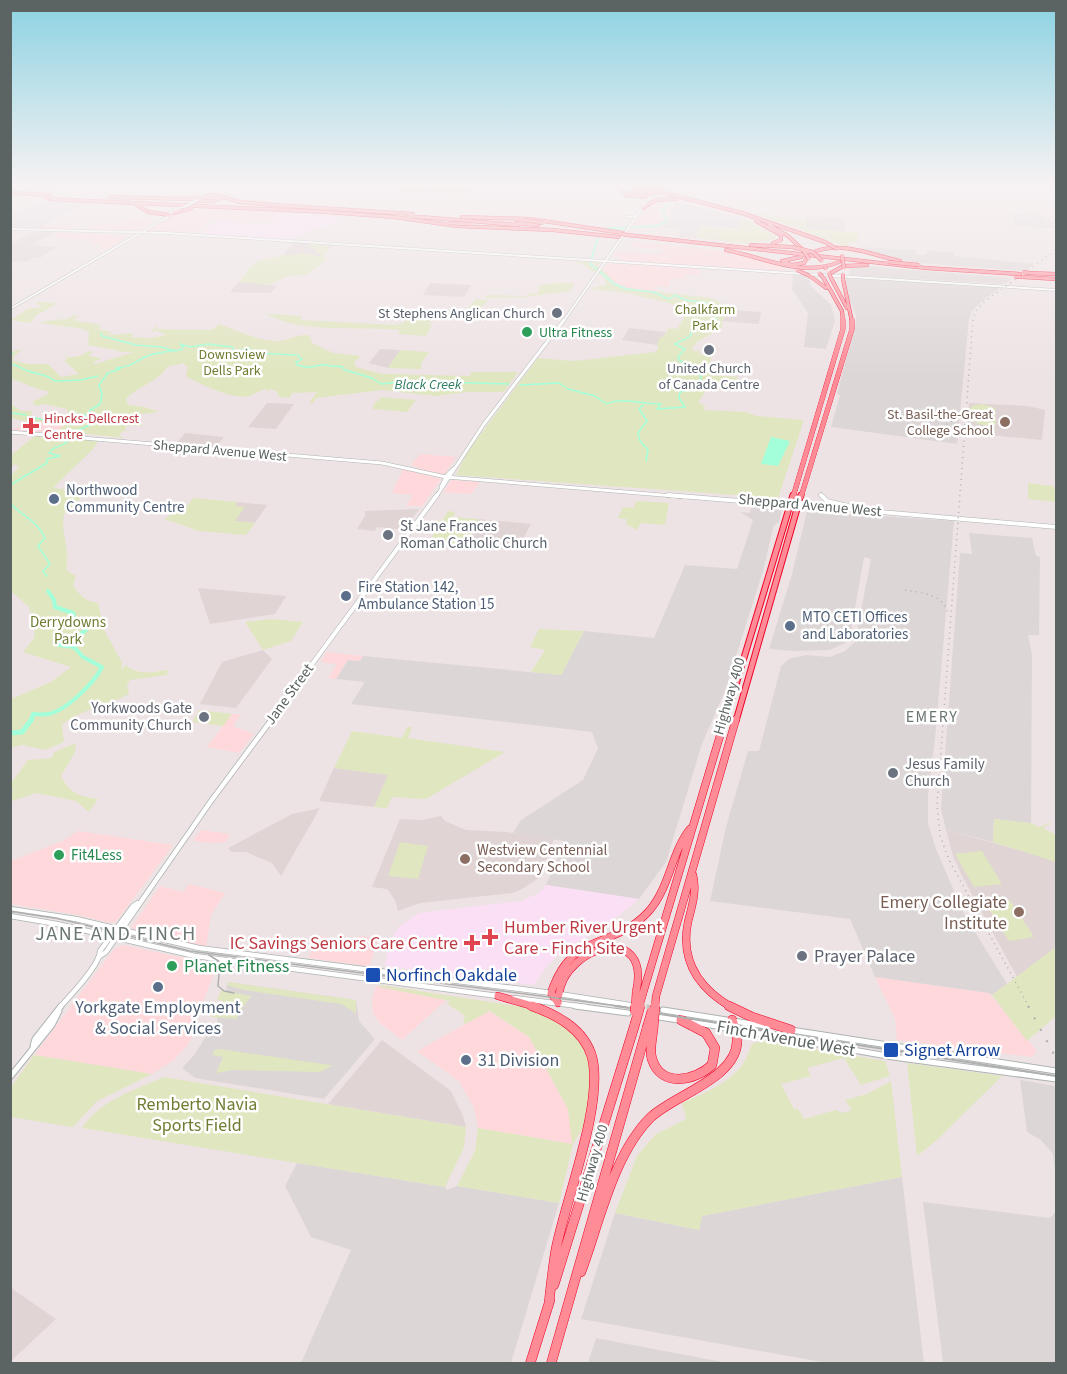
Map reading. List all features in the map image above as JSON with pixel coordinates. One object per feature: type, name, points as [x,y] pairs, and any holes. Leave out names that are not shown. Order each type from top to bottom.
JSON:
[{"type":"highway","points":[[713,248],[806,268],[830,267],[839,262],[840,255],[836,249]]},
{"type":"highway","points":[[722,248],[811,259]]},
{"type":"highway","points":[[745,248],[959,270],[1056,277]]},
{"type":"highway","points":[[764,248],[959,270]]},
{"type":"highway","points":[[797,248],[813,252],[828,271],[839,291],[850,323],[844,352]]},
{"type":"highway","points":[[800,248],[811,259]]},
{"type":"highway","points":[[851,248],[869,254]]},
{"type":"highway","points":[[811,259],[812,253],[820,249],[836,249],[959,270]]},
{"type":"highway","points":[[836,249],[904,264],[959,270],[996,271],[1042,278],[1056,277]]},
{"type":"highway","name":"Highway 400","points":[[551,1364],[650,1029],[656,996],[847,347],[853,323],[840,255]]},
{"type":"highway","points":[[763,257],[810,276],[821,283],[838,303]]},
{"type":"highway","points":[[811,259],[796,265],[782,261],[790,257],[885,266]]},
{"type":"highway","name":"Highway 400","points":[[530,1364],[634,1024],[640,992],[843,329],[843,316],[838,303],[811,259]]},
{"type":"highway","points":[[828,271],[845,265],[1022,275]]},
{"type":"highway","points":[[556,997],[556,971],[571,955],[633,924],[648,911],[658,898],[683,838],[692,827]]},
{"type":"highway","points":[[693,874],[697,885],[687,930],[686,953],[690,967],[708,992],[732,1009],[791,1030]]},
{"type":"highway","points":[[556,997],[561,981],[573,965],[591,952],[611,948],[631,954],[637,963],[640,992]]},
{"type":"highway","points":[[498,996],[545,1009],[565,1019],[584,1039],[592,1058],[596,1082],[593,1103],[556,1249],[549,1303]]},
{"type":"highway","points":[[650,1029],[651,1054],[656,1068],[675,1079],[693,1078],[712,1065],[715,1048],[706,1034],[681,1020]]},
{"type":"highway","points":[[573,1292],[634,1136],[660,1108],[722,1072],[734,1052],[736,1039],[733,1025]]},
{"type":"main road","points":[[10,309],[111,248]]},
{"type":"main road","points":[[402,248],[595,260],[604,265],[658,265],[1054,289]]},
{"type":"main road","name":"Jane Street","points":[[10,1077],[58,1016],[59,1011],[100,956],[106,952],[119,930],[449,477],[482,428],[615,248]]},
{"type":"main road","name":"Sheppard Avenue West","points":[[10,432],[382,463],[449,477],[777,502],[932,517]]},
{"type":"main road","points":[[821,495],[828,502],[860,509]]},
{"type":"main road","name":"Sheppard Avenue West","points":[[822,506],[1056,527]]},
{"type":"main road","points":[[10,909],[60,916],[199,948],[630,1005]]},
{"type":"main road","points":[[10,916],[51,921],[195,956],[498,996],[556,997],[628,1013]]},
{"type":"main road","name":"Finch Avenue West","points":[[663,1010],[906,1059],[1056,1079]]},
{"type":"main road","name":"Finch Avenue West","points":[[659,1017],[791,1030],[1056,1071]]},
{"type":"shaded area","points":[[10,248],[55,248],[40,258],[32,258],[27,262],[11,261]]},
{"type":"shaded area","points":[[289,248],[331,248],[321,257],[283,255]]},
{"type":"shaded area","points":[[647,248],[694,248],[741,253],[785,268],[784,272],[618,261],[620,257],[613,256],[616,252],[660,254],[663,250],[686,251]]},
{"type":"shaded area","points":[[860,248],[881,248],[915,250],[916,255],[927,254],[926,251],[953,252],[955,256],[1034,264],[1025,271],[919,263],[860,250]]},
{"type":"shaded area","points":[[608,263],[701,269],[699,275],[686,274],[684,279],[671,278],[669,287],[655,286],[654,291],[629,289],[614,284],[603,269]]},
{"type":"shaded area","points":[[851,266],[1012,278],[1004,284],[849,275]]},
{"type":"shaded area","points":[[793,274],[806,275],[811,282],[809,284],[831,305],[835,321],[826,349],[804,347],[808,313],[792,289]]},
{"type":"shaded area","points":[[845,278],[1001,287],[971,312],[969,319],[957,444],[831,427],[840,395],[837,394],[856,322]]},
{"type":"shaded area","points":[[239,282],[277,286],[270,293],[230,292]]},
{"type":"shaded area","points":[[430,283],[471,285],[464,297],[423,295]]},
{"type":"shaded area","points":[[720,309],[761,312],[759,324],[722,321],[723,315]]},
{"type":"shaded area","points":[[629,328],[666,332],[658,345],[622,340]]},
{"type":"shaded area","points":[[380,349],[400,350],[388,368],[369,363]]},
{"type":"shaded area","points":[[267,403],[294,404],[276,429],[248,427]]},
{"type":"shaded area","name":"St. Basil-the-Great College School","points":[[969,403],[1028,406],[1045,410],[1042,440],[966,433]]},
{"type":"shaded area","points":[[35,421],[48,424],[68,423],[55,433],[11,430]]},
{"type":"shaded area","points":[[185,433],[224,437],[216,447],[177,443]]},
{"type":"shaded area","points":[[771,437],[790,441],[778,466],[761,464]]},
{"type":"shaded area","points":[[420,454],[456,457],[445,474],[426,471],[411,465]]},
{"type":"shaded area","points":[[403,469],[441,479],[422,506],[406,506],[413,495],[392,493]]},
{"type":"shaded area","points":[[452,480],[480,482],[471,494],[443,492]]},
{"type":"shaded area","points":[[237,502],[267,505],[255,523],[234,521],[244,508],[235,506]]},
{"type":"shaded area","points":[[751,506],[782,510],[779,522],[774,525],[763,571],[725,691],[702,744],[666,862],[639,899],[546,885],[564,841],[513,833],[521,820],[583,780],[598,748],[592,732],[351,704],[365,682],[336,679],[348,660],[360,661],[363,656],[561,675],[584,631],[654,638],[685,565],[737,569],[753,520],[740,512],[750,513]]},
{"type":"shaded area","points":[[419,509],[404,530],[377,527],[375,531],[357,529],[365,516],[365,511]]},
{"type":"shaded area","points":[[807,511],[954,521],[928,796],[928,823],[936,849],[964,914],[1007,984],[992,995],[875,977],[850,919],[710,901],[726,827],[748,751],[759,751],[781,666],[789,659],[806,655],[830,657],[845,651],[855,642],[871,559],[864,557],[850,637],[847,642],[830,650],[769,649],[792,574]]},
{"type":"shaded area","points":[[478,519],[531,524],[517,550],[465,545]]},
{"type":"shaded area","points":[[969,533],[1032,538],[1036,556],[1040,557],[1039,635],[1028,635],[1032,655],[1031,823],[994,819],[993,842],[946,830],[941,809],[960,553],[972,554]]},
{"type":"shaded area","points":[[198,588],[286,596],[275,614],[210,624]]},
{"type":"shaded area","points":[[263,650],[272,659],[236,708],[200,704],[222,662]]},
{"type":"shaded area","points":[[327,652],[363,656],[360,661],[348,660],[336,679],[328,678],[337,664],[321,662]]},
{"type":"shaded area","points":[[232,714],[241,714],[233,726],[254,734],[239,753],[207,747]]},
{"type":"shaded area","points":[[334,768],[389,775],[374,807],[319,801]]},
{"type":"shaded area","points":[[320,808],[281,876],[272,863],[246,852],[231,852],[228,848],[292,814]]},
{"type":"shaded area","name":"Westview Centennial Secondary School","points":[[441,816],[445,821],[466,830],[506,832],[554,839],[539,878],[513,893],[420,903],[398,911],[395,900],[387,889],[372,887],[400,819],[423,820]]},
{"type":"shaded area","points":[[201,830],[230,834],[226,842],[193,841]]},
{"type":"shaded area","name":"Emery Collegiate Institute","points":[[946,830],[1056,862],[1056,947],[1017,977],[963,878],[953,856]]},
{"type":"shaded area","points":[[78,831],[173,845],[116,922],[110,923],[78,915],[11,904],[11,861],[63,841]]},
{"type":"shaded area","points":[[189,884],[225,893],[211,915],[206,947],[131,928],[160,886],[183,892]]},
{"type":"shaded area","name":"Humber River Urgent Care - Finch Site","points":[[546,885],[639,899],[602,929],[563,950],[546,967],[534,985],[385,966],[389,945],[398,927],[419,913],[521,901],[539,893]]},
{"type":"shaded area","points":[[317,935],[349,941],[359,936],[379,938],[370,964],[366,966],[309,958]]},
{"type":"shaded area","points":[[123,945],[217,965],[193,1029],[195,1031],[187,1046],[174,1060],[152,1074],[34,1055],[114,949]]},
{"type":"shaded area","points":[[875,977],[989,993],[1037,1051],[1032,1057],[897,1040],[895,1018]]},
{"type":"shaded area","points":[[228,982],[356,1000],[359,1021],[375,1039],[324,1099],[195,1078],[182,1068],[195,1054],[209,1031],[217,1025],[217,1018],[228,994],[226,987]]},
{"type":"shaded area","points":[[376,986],[446,1000],[402,1040],[381,1024],[373,1013],[372,999]]},
{"type":"shaded area","points":[[489,1011],[529,1037],[568,1109],[573,1144],[478,1128],[474,1108],[459,1081],[417,1051]]},
{"type":"shaded area","points":[[382,1040],[451,1091],[466,1127],[328,1104]]},
{"type":"shaded area","points":[[1020,1080],[1056,1086],[1056,1178],[1053,1154],[1041,1140],[1027,1132]]},
{"type":"shaded area","points":[[297,1163],[445,1187],[447,1190],[457,1186],[559,1203],[511,1363],[301,1363],[351,1250],[311,1237],[285,1186]]},
{"type":"shaded area","points":[[902,1177],[924,1363],[827,1363],[581,1319],[615,1213],[699,1230],[702,1216]]},
{"type":"shaded area","points":[[923,1202],[1050,1218],[1056,1211],[1056,1363],[943,1363]]},
{"type":"shaded area","points":[[11,1288],[56,1319],[11,1361]]},
{"type":"shaded area","points":[[596,1338],[728,1363],[588,1363]]},
{"type":"green space","points":[[314,248],[330,249],[323,256],[327,259],[306,275],[288,276],[268,285],[239,282],[251,266],[258,261],[302,252],[320,257],[321,254]]},
{"type":"green space","name":"Chalkfarm Park","points":[[573,259],[599,262],[598,266],[620,287],[710,298],[725,305],[722,311],[725,317],[722,321],[722,328],[697,342],[692,349],[700,351],[700,355],[712,354],[711,378],[712,375],[738,377],[738,388],[709,387],[698,402],[705,406],[704,410],[746,412],[757,416],[804,420],[778,498],[456,475],[468,451],[538,358],[574,361],[655,352],[658,349],[657,344],[660,337],[663,337],[669,328],[677,329],[687,316],[684,307],[627,293],[589,289],[606,285],[604,276]]},
{"type":"green space","points":[[575,283],[570,291],[525,297],[485,298],[487,295],[528,296],[529,293],[538,293],[539,286],[542,284]]},
{"type":"green space","points":[[476,299],[488,300],[480,309],[465,317],[426,323],[432,324],[426,336],[398,334],[400,330],[313,327],[281,320],[267,314],[302,316],[300,320],[396,325],[408,318],[429,316],[448,310],[466,311]]},
{"type":"green space","points":[[39,302],[58,303],[32,318],[35,319],[29,323],[11,320],[29,308],[42,306],[36,304]]},
{"type":"green space","name":"Downsview Dells Park","points":[[73,315],[79,316],[73,320],[101,325],[98,329],[112,332],[109,335],[134,333],[130,337],[151,338],[167,335],[158,332],[159,330],[150,332],[157,325],[156,329],[212,330],[219,324],[254,337],[275,341],[309,335],[312,343],[333,353],[361,356],[354,362],[356,367],[382,374],[470,376],[471,372],[518,372],[504,392],[467,392],[436,396],[382,390],[316,398],[313,403],[309,403],[317,392],[293,393],[289,398],[279,397],[277,391],[269,389],[267,393],[267,389],[243,397],[226,394],[186,376],[188,367],[183,363],[167,367],[158,377],[126,399],[128,405],[159,412],[141,414],[134,418],[143,426],[127,426],[124,430],[131,431],[123,431],[119,435],[124,438],[63,431],[55,433],[68,422],[39,422],[11,418],[11,404],[21,411],[32,411],[31,416],[56,421],[68,414],[67,409],[44,404],[37,406],[32,402],[49,394],[47,391],[11,379],[11,352],[23,349],[13,357],[14,361],[48,364],[61,377],[79,374],[64,360],[68,359],[64,356],[73,357],[88,351],[93,352],[88,356],[101,358],[93,363],[95,364],[134,352],[115,352],[121,351],[88,345],[89,332],[83,329],[39,323],[69,319]]},
{"type":"green space","points":[[400,350],[429,352],[421,364],[421,369],[388,368]]},
{"type":"green space","points":[[380,397],[416,400],[407,412],[372,409]]},
{"type":"green space","points":[[983,404],[995,408],[996,425],[982,425],[971,421],[970,408]]},
{"type":"green space","name":"Derrydowns Park","points":[[35,436],[98,441],[94,448],[53,488],[71,490],[71,494],[82,497],[64,514],[66,570],[76,576],[73,585],[80,595],[89,601],[98,603],[101,616],[99,621],[122,662],[121,670],[126,665],[140,672],[168,670],[167,675],[130,680],[127,685],[129,694],[62,724],[64,742],[45,750],[23,745],[10,748],[11,699],[51,682],[71,667],[23,652],[34,638],[35,626],[29,607],[11,591],[11,476],[19,467],[15,464],[11,468],[11,455]]},
{"type":"green space","points":[[1028,483],[1053,486],[1056,492],[1056,502],[1028,499]]},
{"type":"green space","points":[[193,498],[237,502],[236,506],[245,507],[235,521],[255,523],[246,535],[199,531],[164,519],[189,504]]},
{"type":"green space","points":[[636,501],[669,503],[665,525],[641,523],[637,530],[626,524],[627,519],[618,518],[623,507],[634,508]]},
{"type":"green space","points":[[448,511],[455,512],[453,517],[478,519],[465,545],[429,542],[435,532],[431,531],[436,521],[442,521]]},
{"type":"green space","points":[[271,619],[303,622],[291,641],[263,650],[245,622]]},
{"type":"green space","points":[[539,629],[584,631],[561,675],[531,672],[545,650],[530,647]]},
{"type":"green space","points":[[199,710],[232,714],[223,726],[192,722]]},
{"type":"green space","points":[[407,727],[412,727],[408,738],[505,752],[426,799],[392,797],[387,808],[374,807],[388,775],[334,768],[352,731],[402,738]]},
{"type":"green space","points":[[76,743],[75,752],[61,776],[68,787],[76,793],[98,799],[89,812],[76,801],[36,793],[12,801],[11,796],[14,791],[11,790],[11,783],[28,760],[52,758],[54,752]]},
{"type":"green space","points":[[994,819],[1031,823],[1039,827],[1053,822],[1043,828],[1056,835],[1056,862],[993,842]]},
{"type":"green space","points":[[400,842],[428,846],[418,879],[388,876]]},
{"type":"green space","points":[[982,851],[1002,884],[974,887],[955,854]]},
{"type":"green space","points":[[1010,900],[1034,937],[1009,941],[985,903]]},
{"type":"green space","points":[[1056,947],[1056,1016],[1027,1041],[992,995]]},
{"type":"green space","points":[[228,982],[356,1000],[356,1013],[341,1004],[244,990],[227,985]]},
{"type":"green space","points":[[381,985],[535,1009],[568,1024],[587,1051],[592,1078],[585,1124],[573,1144],[559,1203],[457,1186],[475,1151],[478,1128],[572,1144],[568,1109],[529,1037],[490,1011],[465,1024],[463,1021],[465,1016],[448,1004],[450,1001],[379,987]]},
{"type":"green space","points":[[221,990],[251,996],[244,1006],[223,1003],[217,1000]]},
{"type":"green space","points":[[216,1004],[243,1007],[236,1019],[211,1017]]},
{"type":"green space","points":[[763,1040],[885,1061],[890,1076],[861,1085],[844,1058],[807,1068],[811,1076],[781,1084],[794,1109],[798,1109],[804,1119],[836,1110],[842,1113],[852,1110],[845,1100],[867,1094],[891,1081],[902,1177],[702,1216],[699,1230],[615,1213],[637,1156],[655,1135],[686,1119],[682,1103],[715,1088],[730,1078],[744,1063],[752,1044]]},
{"type":"green space","points":[[215,1050],[332,1066],[320,1072],[234,1070],[216,1073],[223,1057],[212,1055]]},
{"type":"green space","points":[[34,1055],[152,1074],[97,1101],[73,1127],[11,1117],[11,1087]]},
{"type":"green space","points":[[907,1063],[1002,1076],[937,1140],[917,1156]]},
{"type":"green space","name":"Remberto Navia Sports Field","points":[[164,1077],[466,1127],[464,1147],[445,1187],[82,1128],[98,1110],[108,1103]]},
{"type":"waterway","name":"Black Creek","points":[[595,248],[590,264],[611,282],[627,289]]},
{"type":"waterway","name":"Black Creek","points":[[520,385],[559,383],[568,389],[595,396],[607,404],[626,401],[661,404],[657,409],[685,407],[679,398],[680,392],[694,389],[702,383],[699,372],[679,360],[678,357],[685,349],[675,344],[689,337],[696,326],[712,325],[718,314],[703,306],[707,303],[685,300],[675,295],[669,299],[653,292],[627,289]]},
{"type":"waterway","points":[[101,333],[102,336],[136,345],[174,351]]},
{"type":"waterway","name":"Black Creek","points":[[174,351],[181,350],[183,347],[180,344],[190,347],[208,344],[232,347],[235,351],[250,349],[253,353],[297,355],[302,359],[296,362],[297,365],[341,366],[345,370],[372,378],[381,384],[410,381],[509,384]]},
{"type":"waterway","name":"Black Creek","points":[[69,434],[95,423],[89,411],[100,404],[102,394],[99,385],[108,373],[147,356],[174,351]]},
{"type":"waterway","points":[[10,364],[45,375],[55,381],[81,380],[98,376]]},
{"type":"waterway","points":[[643,405],[639,409],[647,421],[638,433],[640,441],[648,450],[646,461]]},
{"type":"waterway","points":[[10,410],[12,413],[26,415]]},
{"type":"waterway","points":[[35,418],[56,422],[77,414],[89,415]]},
{"type":"waterway","name":"Black Creek","points":[[10,485],[47,463],[47,459],[60,456],[49,453],[67,442],[65,439]]},
{"type":"waterway","name":"Black Creek","points":[[10,503],[42,532],[45,538],[38,546],[50,564],[43,571],[47,576]]},
{"type":"waterway","name":"Black Creek","points":[[31,720],[33,714],[46,714],[63,708],[86,688],[102,667],[83,657],[74,647],[59,645],[62,640],[72,640],[86,630],[84,625],[75,621],[73,613],[55,607],[54,600],[48,591]]},
{"type":"waterway","name":"Black Creek","points":[[10,733],[22,732],[31,720]]},
{"type":"tunnel","points":[[649,1007],[640,1006],[663,1010]]},
{"type":"tram line","points":[[10,911],[56,918],[190,951],[626,1007]]},
{"type":"tram line","points":[[209,955],[220,962],[218,986],[224,991],[234,993]]},
{"type":"tram line","points":[[615,1006],[630,1008]]},
{"type":"tram line","points":[[660,1014],[1056,1076]]},
{"type":"railway","points":[[1029,1007],[949,860],[940,835],[937,805],[973,318],[977,309],[984,302],[1056,250]]},
{"type":"railway","points":[[937,430],[957,418],[965,406]]},
{"type":"railway","points":[[905,590],[938,599],[943,603],[949,616]]},
{"type":"railway","points":[[1028,1006],[1056,1058]]},
{"type":"place","name":"St Stephens Anglican Church","points":[[557,313]]},
{"type":"place","name":"Ultra Fitness","points":[[527,332]]},
{"type":"place","name":"United Church of Canada Centre","points":[[709,350]]},
{"type":"place","name":"St. Basil-the-Great College School","points":[[1005,422]]},
{"type":"place","name":"Hincks-Dellcrest Centre","points":[[31,426]]},
{"type":"place","name":"Northwood Community Centre","points":[[54,499]]},
{"type":"place","name":"St Jane Frances Roman Catholic Church","points":[[388,535]]},
{"type":"place","name":"Fire Station 142, Ambulance Station 15","points":[[346,596]]},
{"type":"place","name":"MTO CETI Offices and Laboratories","points":[[790,626]]},
{"type":"place","name":"Yorkwoods Gate Community Church","points":[[204,717]]},
{"type":"place","name":"Jesus Family Church","points":[[893,773]]},
{"type":"place","name":"Fit4Less","points":[[59,855]]},
{"type":"place","name":"Westview Centennial Secondary School","points":[[465,859]]},
{"type":"place","name":"Emery Collegiate Institute","points":[[1019,912]]},
{"type":"place","name":"Humber River Urgent Care - Finch Site","points":[[490,937]]},
{"type":"place","name":"IC Savings Seniors Care Centre","points":[[472,943]]},
{"type":"place","name":"Prayer Palace","points":[[802,956]]},
{"type":"place","name":"Planet Fitness","points":[[172,966]]},
{"type":"place","name":"Norfinch Oakdale","points":[[373,975]]},
{"type":"place","name":"Yorkgate Employment & Social Services","points":[[158,987]]},
{"type":"place","name":"Signet Arrow","points":[[891,1050]]},
{"type":"place","name":"31 Division","points":[[466,1060]]},
{"type":"district","name":"EMERY","points":[[932,716]]},
{"type":"district","name":"JANE AND FINCH","points":[[116,933]]}]
